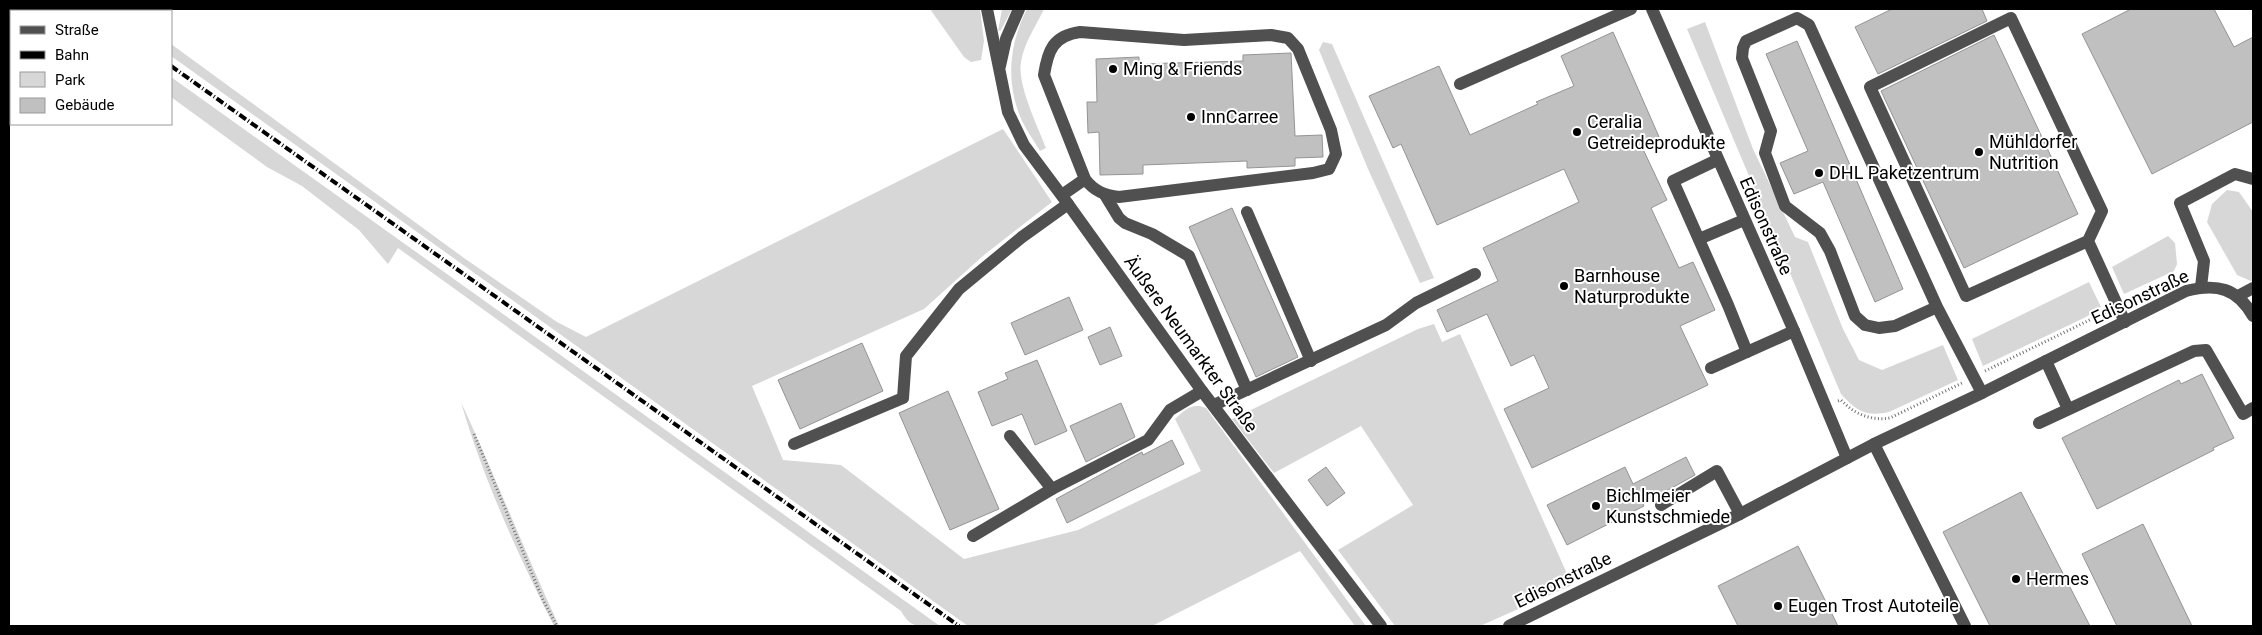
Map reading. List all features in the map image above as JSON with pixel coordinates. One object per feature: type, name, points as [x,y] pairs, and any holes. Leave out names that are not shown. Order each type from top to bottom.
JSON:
[{"type":"street","name":"Äußere Neumarkter Straße","points":[[987,9],[1004,95],[1015,129],[1024,146],[1066,200],[1202,391],[1381,626]]},
{"type":"street","name":"Äußere Neumarkter Straße","points":[[990,25],[993,9]]},
{"type":"street","name":"Äußere Neumarkter Straße","points":[[1000,68],[1006,39],[1019,9]]},
{"type":"street","points":[[1460,84],[1631,9]]},
{"type":"street","name":"Edisonstraße","points":[[1652,9],[1794,331],[1847,458]]},
{"type":"street","points":[[1937,306],[1896,326],[1879,328],[1866,325],[1855,316],[1830,252],[1820,233],[1785,206],[1765,153],[1771,131],[1742,58],[1746,41],[1797,18],[1809,24],[1937,306],[1982,393]]},
{"type":"street","points":[[2088,241],[1966,296],[1870,87],[2010,18],[2102,211],[2088,241],[2124,322]]},
{"type":"street","points":[[1080,32],[1184,40],[1270,35],[1288,38],[1298,49],[1331,130],[1336,154],[1329,169],[1313,174],[1119,197],[1105,195],[1092,188],[1084,179],[1044,75],[1047,57],[1056,42],[1066,34],[1080,32]]},
{"type":"street","points":[[1717,160],[1673,181],[1747,352]]},
{"type":"street","points":[[2201,287],[2204,261],[2180,203],[2235,174],[2253,179]]},
{"type":"street","points":[[794,444],[903,398],[906,356],[959,289],[1066,200],[1084,179]]},
{"type":"street","points":[[1105,195],[1119,218],[1125,223],[1152,234],[1188,256],[1247,390]]},
{"type":"street","points":[[1247,212],[1311,361]]},
{"type":"street","points":[[1699,239],[1744,220]]},
{"type":"street","points":[[1214,406],[1386,325],[1416,303],[1475,274]]},
{"type":"street","name":"Edisonstraße","points":[[1509,626],[1740,514],[1874,444],[1982,393],[2186,291],[2201,287],[2226,289],[2238,296]]},
{"type":"street","points":[[2253,288],[2238,296],[2253,316]]},
{"type":"street","points":[[1711,368],[1794,331]]},
{"type":"street","points":[[2039,423],[2194,351],[2206,350],[2242,414],[2253,408]]},
{"type":"street","points":[[2046,361],[2068,408]]},
{"type":"street","points":[[973,536],[1052,489],[1148,440],[1170,410],[1202,391]]},
{"type":"street","points":[[1010,436],[1052,489]]},
{"type":"street","points":[[1874,444],[1965,626]]},
{"type":"street","points":[[1661,505],[1717,471],[1740,514]]},
{"type":"path","points":[[474,434],[543,600],[557,626]]},
{"type":"green space","points":[[930,9],[980,9],[984,41],[981,60],[971,62],[964,57]]},
{"type":"green space","points":[[1002,9],[1012,9],[1001,30],[998,31]]},
{"type":"green space","points":[[1027,9],[1044,9],[1025,48],[1021,62],[1025,94],[1046,148],[1040,151],[1022,121],[1013,92],[1011,78],[1011,64],[1016,36]]},
{"type":"green space","points":[[1705,22],[1753,149],[1795,237],[1808,242],[1843,329],[1859,360],[1882,370],[1943,345],[1958,380],[1889,412],[1874,414],[1862,411],[1852,405],[1841,394],[1687,29]]},
{"type":"green space","points":[[1323,42],[1332,44],[1434,278],[1420,283],[1368,169],[1319,50]]},
{"type":"green space","points":[[172,45],[464,258],[557,322],[586,337],[1003,129],[1052,202],[984,255],[924,309],[752,386],[783,460],[841,465],[964,559],[1078,530],[1201,471],[1175,419],[1193,406],[1201,406],[1206,408],[1366,626],[1355,626],[1300,551],[1152,626],[968,626],[172,57]]},
{"type":"green space","points":[[172,78],[940,626],[917,626],[913,624],[901,611],[398,248],[388,264],[359,230],[302,186],[267,167],[172,98]]},
{"type":"green space","points":[[2227,190],[2239,192],[2253,212],[2253,280],[2251,281],[2237,275],[2207,222],[2212,204]]},
{"type":"green space","points":[[2168,236],[2175,243],[2177,264],[2174,271],[2124,294],[2112,267]]},
{"type":"green space","points":[[2089,282],[2101,307],[2086,317],[1983,366],[1972,339]]},
{"type":"green space","points":[[1434,324],[1442,342],[1460,334],[1572,585],[1480,626],[1395,626],[1338,550],[1413,505],[1361,426],[1274,473],[1232,419],[1418,329]]},
{"type":"green space","points":[[461,402],[559,626],[554,626],[502,516],[479,459]]},
{"type":"building","points":[[1892,9],[1982,9],[1987,21],[1878,74],[1855,27]]},
{"type":"building","points":[[2131,9],[2214,9],[2234,47],[2253,37],[2253,122],[2152,174],[2082,34]]},
{"type":"building","points":[[1613,32],[1660,139],[1642,147],[1667,200],[1651,208],[1679,268],[1693,262],[1715,310],[1680,326],[1708,385],[1532,468],[1504,409],[1549,388],[1534,355],[1511,366],[1487,314],[1447,332],[1437,310],[1498,281],[1483,248],[1579,202],[1564,169],[1437,225],[1401,144],[1393,148],[1369,96],[1439,66],[1470,135],[1538,104],[1536,102],[1574,86],[1561,56]]},
{"type":"building","name":"Mühldorfer Nutrition","points":[[1994,35],[2078,214],[1964,268],[1881,91]]},
{"type":"building","name":"DHL Paketzentrum","points":[[1797,41],[1903,289],[1875,302],[1823,182],[1794,194],[1780,163],[1808,151],[1766,54]]},
{"type":"building","name":"InnCarree","points":[[1291,53],[1295,136],[1322,135],[1323,157],[1295,158],[1295,166],[1247,168],[1247,161],[1143,165],[1143,174],[1100,175],[1099,132],[1088,133],[1087,102],[1097,102],[1096,59],[1139,57],[1139,64],[1243,61],[1243,55]]},
{"type":"building","points":[[1232,208],[1298,357],[1256,377],[1189,227]]},
{"type":"building","points":[[1069,297],[1083,330],[1025,355],[1011,323]]},
{"type":"building","points":[[1110,327],[1122,356],[1100,365],[1088,337]]},
{"type":"building","points":[[862,343],[883,391],[800,429],[778,380]]},
{"type":"building","points":[[1037,360],[1067,431],[1035,445],[1022,414],[992,426],[978,392],[1008,379],[1005,373]]},
{"type":"building","points":[[2202,374],[2234,438],[2097,509],[2062,438],[2179,380],[2181,384]]},
{"type":"building","points":[[948,391],[999,509],[950,530],[899,413]]},
{"type":"building","points":[[1121,403],[1135,437],[1086,462],[1070,426]]},
{"type":"building","points":[[1172,440],[1184,464],[1067,523],[1056,499],[1142,452],[1143,455]]},
{"type":"building","name":"Bichlmeier Kunstschmiede","points":[[1686,457],[1695,475],[1643,504],[1644,506],[1567,545],[1547,505],[1625,467],[1633,484]]},
{"type":"building","points":[[1326,467],[1345,493],[1327,506],[1308,480]]},
{"type":"building","name":"Hermes","points":[[2021,492],[2090,626],[1990,626],[1943,532]]},
{"type":"building","points":[[2143,524],[2192,626],[2117,626],[2082,554]]},
{"type":"building","name":"Eugen Trost Autoteile","points":[[1798,546],[1838,626],[1738,626],[1718,586]]},
{"type":"railway","points":[[172,67],[959,626]]},
{"type":"place","name":"Ming & Friends","points":[[1113,69]]},
{"type":"place","name":"InnCarree","points":[[1191,117]]},
{"type":"place","name":"Ceralia Getreideprodukte","points":[[1577,132]]},
{"type":"place","name":"Mühldorfer Nutrition","points":[[1979,152]]},
{"type":"place","name":"DHL Paketzentrum","points":[[1819,173]]},
{"type":"place","name":"Barnhouse Naturprodukte","points":[[1564,286]]},
{"type":"place","name":"Bichlmeier Kunstschmiede","points":[[1596,506]]},
{"type":"place","name":"Hermes","points":[[2016,579]]},
{"type":"place","name":"Eugen Trost Autoteile","points":[[1778,606]]}]
